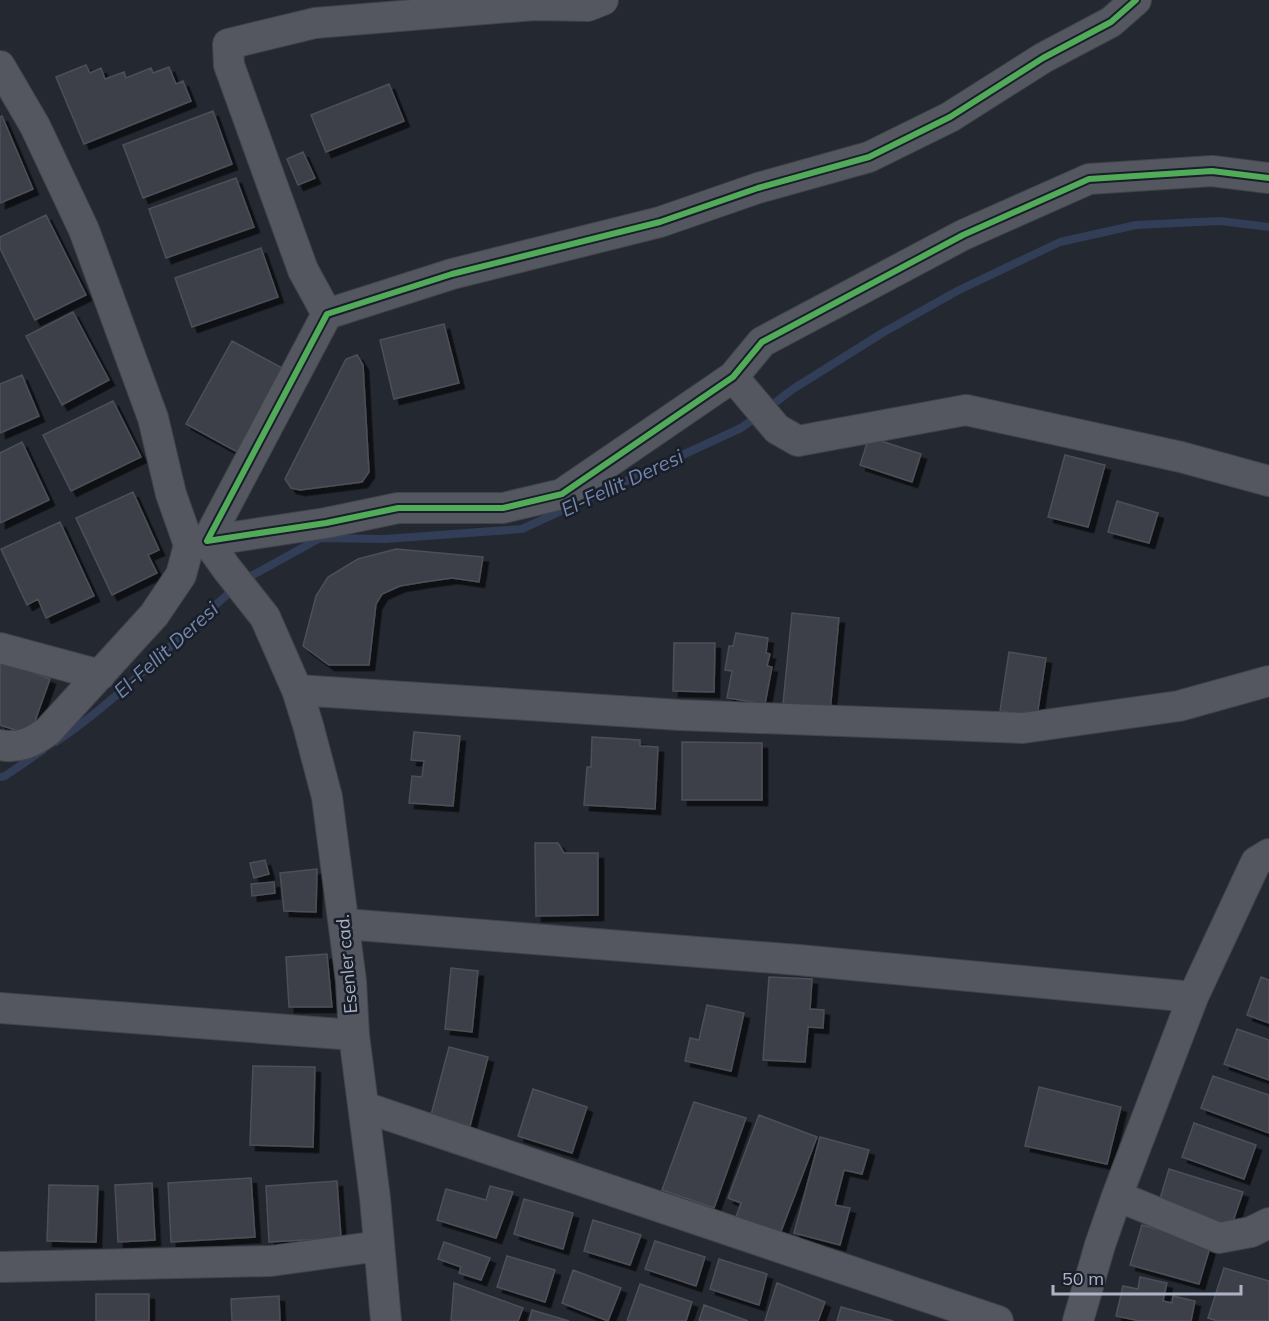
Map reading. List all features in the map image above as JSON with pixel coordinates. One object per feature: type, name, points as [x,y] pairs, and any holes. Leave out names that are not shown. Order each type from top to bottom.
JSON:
[{"type":"street","points":[[327,314],[303,270],[229,65],[228,44],[318,12],[487,4],[588,6],[603,0]]},
{"type":"street","points":[[0,745],[10,747],[32,743],[48,731],[154,615],[181,575],[327,314],[452,274],[660,222],[758,188],[869,157],[950,117],[1043,58],[1111,22],[1136,0]]},
{"type":"street","name":"Esenler cad.","points":[[0,66],[35,126],[84,230],[153,418],[171,494],[198,543],[227,569],[265,617],[297,690],[327,797],[345,924],[354,1035],[364,1107],[386,1321]]},
{"type":"street","points":[[198,543],[326,523],[398,508],[503,508],[562,494],[743,388],[762,342],[963,235],[1089,179],[1212,171],[1269,178]]},
{"type":"street","points":[[743,388],[773,425],[798,441],[966,410],[1181,457],[1269,481]]},
{"type":"street","points":[[0,648],[100,675]]},
{"type":"street","points":[[297,690],[680,716],[1023,728],[1179,706],[1269,681]]},
{"type":"street","points":[[1078,1321],[1116,1196],[1193,997],[1256,862],[1269,854]]},
{"type":"street","points":[[345,924],[799,960],[1193,997]]},
{"type":"street","points":[[0,1008],[354,1035]]},
{"type":"street","points":[[364,1107],[998,1321]]},
{"type":"street","points":[[1116,1196],[1219,1238],[1251,1232],[1269,1223]]},
{"type":"street","points":[[0,1267],[271,1261],[379,1246]]},
{"type":"building","points":[[86,65],[90,73],[101,68],[105,79],[124,72],[126,78],[151,68],[153,73],[169,67],[176,84],[183,81],[191,101],[84,144],[56,77]]},
{"type":"building","points":[[389,84],[404,121],[326,152],[311,115]]},
{"type":"building","points":[[213,111],[232,164],[143,198],[123,145]]},
{"type":"building","points":[[2,116],[33,189],[0,203],[0,117]]},
{"type":"building","points":[[303,152],[315,178],[298,185],[287,159]]},
{"type":"building","points":[[236,178],[254,227],[166,258],[149,209]]},
{"type":"building","points":[[46,215],[86,295],[35,320],[0,248],[0,237]]},
{"type":"building","points":[[261,248],[278,297],[192,327],[175,278]]},
{"type":"building","points":[[73,312],[109,380],[62,405],[26,336]]},
{"type":"building","points":[[444,324],[459,383],[394,399],[380,340]]},
{"type":"building","points":[[232,341],[286,370],[241,454],[186,424]]},
{"type":"building","points":[[357,355],[363,365],[369,472],[362,482],[300,490],[291,488],[285,479],[346,359]]},
{"type":"building","points":[[22,375],[39,416],[0,433],[0,384]]},
{"type":"building","points":[[113,401],[141,457],[71,491],[43,435]]},
{"type":"building","points":[[869,437],[921,454],[912,482],[860,465]]},
{"type":"building","points":[[22,442],[49,500],[0,523],[0,453]]},
{"type":"building","points":[[1065,455],[1105,465],[1088,527],[1048,517]]},
{"type":"building","points":[[133,492],[159,550],[148,555],[157,573],[112,595],[76,518]]},
{"type":"building","points":[[1117,501],[1158,513],[1149,543],[1108,532]]},
{"type":"building","points":[[60,522],[94,596],[46,618],[38,599],[27,605],[1,549]]},
{"type":"building","points":[[396,549],[483,557],[479,582],[452,578],[400,586],[382,594],[376,604],[369,665],[329,665],[303,646],[316,596],[328,577],[358,559]]},
{"type":"building","points":[[792,613],[839,618],[830,712],[783,704]]},
{"type":"building","points":[[736,633],[768,638],[766,653],[770,654],[767,666],[772,667],[765,704],[727,698],[732,671],[725,670],[729,646],[733,646]]},
{"type":"building","points":[[674,643],[715,643],[714,692],[673,691]]},
{"type":"building","points":[[1009,652],[1046,658],[1037,716],[1000,711]]},
{"type":"building","points":[[0,660],[50,679],[30,735],[0,725]]},
{"type":"building","points":[[414,732],[460,736],[453,806],[409,803],[412,776],[422,777],[424,761],[411,760]]},
{"type":"building","points":[[592,737],[640,740],[640,746],[658,747],[655,809],[584,805],[587,767],[591,767]]},
{"type":"building","points":[[682,742],[762,743],[762,800],[682,800]]},
{"type":"building","points":[[535,843],[558,843],[564,853],[598,853],[598,915],[536,916]]},
{"type":"building","points":[[265,860],[269,874],[254,878],[250,863]]},
{"type":"building","points":[[317,869],[316,912],[284,911],[280,873]]},
{"type":"building","points":[[274,882],[275,893],[252,896],[251,884]]},
{"type":"building","points":[[327,954],[332,1007],[289,1007],[286,957]]},
{"type":"building","points":[[451,968],[478,971],[472,1032],[445,1029]]},
{"type":"building","points":[[769,977],[812,979],[810,1009],[824,1010],[823,1028],[808,1027],[805,1062],[763,1060]]},
{"type":"building","points":[[1261,977],[1269,980],[1269,1023],[1247,1015]]},
{"type":"building","points":[[707,1005],[744,1013],[731,1071],[685,1061],[690,1038],[699,1040]]},
{"type":"building","points":[[1237,1029],[1269,1040],[1269,1080],[1224,1064]]},
{"type":"building","points":[[449,1047],[488,1057],[470,1126],[431,1115]]},
{"type":"building","points":[[253,1066],[315,1067],[313,1147],[250,1145]]},
{"type":"building","points":[[1213,1076],[1269,1095],[1269,1133],[1201,1108]]},
{"type":"building","points":[[1039,1087],[1121,1107],[1107,1164],[1025,1146]]},
{"type":"building","points":[[533,1089],[587,1107],[572,1153],[518,1136]]},
{"type":"building","points":[[694,1102],[746,1118],[714,1208],[662,1190]]},
{"type":"building","points":[[759,1115],[817,1137],[780,1234],[736,1217],[741,1203],[728,1198]]},
{"type":"building","points":[[1194,1123],[1256,1145],[1244,1179],[1182,1157]]},
{"type":"building","points":[[820,1137],[869,1150],[862,1174],[844,1170],[835,1205],[850,1208],[840,1245],[794,1233]]},
{"type":"building","points":[[1169,1169],[1243,1192],[1229,1233],[1159,1202]]},
{"type":"building","points":[[251,1178],[255,1237],[171,1242],[168,1183]]},
{"type":"building","points":[[337,1181],[341,1238],[269,1242],[266,1186]]},
{"type":"building","points":[[152,1183],[155,1240],[118,1242],[115,1185]]},
{"type":"building","points":[[49,1185],[98,1186],[96,1242],[47,1241]]},
{"type":"building","points":[[490,1186],[513,1192],[496,1238],[437,1220],[446,1189],[486,1200]]},
{"type":"building","points":[[524,1199],[573,1213],[563,1249],[514,1234]]},
{"type":"building","points":[[593,1220],[641,1235],[630,1265],[584,1251]]},
{"type":"building","points":[[1142,1225],[1211,1244],[1199,1284],[1130,1265]]},
{"type":"building","points":[[655,1241],[705,1257],[696,1286],[645,1269]]},
{"type":"building","points":[[444,1242],[490,1258],[481,1280],[459,1273],[461,1267],[438,1259]]},
{"type":"building","points":[[507,1256],[555,1270],[545,1302],[497,1287]]},
{"type":"building","points":[[719,1259],[767,1274],[759,1305],[710,1289]]},
{"type":"building","points":[[1224,1268],[1269,1281],[1269,1321],[1217,1321],[1208,1318]]},
{"type":"building","points":[[573,1270],[621,1288],[608,1321],[562,1303]]},
{"type":"building","points":[[1140,1277],[1167,1283],[1163,1301],[1172,1303],[1173,1296],[1195,1301],[1191,1321],[1140,1321],[1116,1316],[1123,1286],[1138,1289]]},
{"type":"building","points":[[454,1283],[523,1308],[518,1321],[451,1321]]},
{"type":"building","points":[[777,1283],[825,1302],[818,1321],[765,1321]]},
{"type":"building","points":[[640,1284],[692,1302],[686,1321],[627,1321]]},
{"type":"building","points":[[96,1294],[149,1294],[149,1321],[96,1321]]},
{"type":"building","points":[[279,1296],[280,1321],[232,1321],[231,1299]]},
{"type":"building","points":[[704,1305],[748,1321],[699,1321]]},
{"type":"building","points":[[841,1307],[893,1321],[837,1321]]},
{"type":"building","points":[[532,1310],[569,1321],[529,1321]]},
{"type":"waterway","name":"El-Fellit Deresi","points":[[768,408],[793,389],[884,332],[959,290],[1060,242],[1136,225],[1220,221],[1269,227]]},
{"type":"waterway","name":"El-Fellit Deresi","points":[[244,580],[320,538],[385,539],[522,529],[741,428],[759,415]]},
{"type":"waterway","name":"El-Fellit Deresi","points":[[56,742],[126,687],[235,588]]},
{"type":"waterway","name":"El-Fellit Deresi","points":[[0,777],[5,776],[43,750]]},
{"type":"cycle path","points":[[1136,0],[1111,22],[1043,58],[950,117],[869,157],[758,188],[660,222],[452,274],[327,314],[207,541],[326,523],[398,508],[503,508],[562,494],[733,377],[762,342],[963,235],[1089,179],[1212,171],[1269,178]]}]
